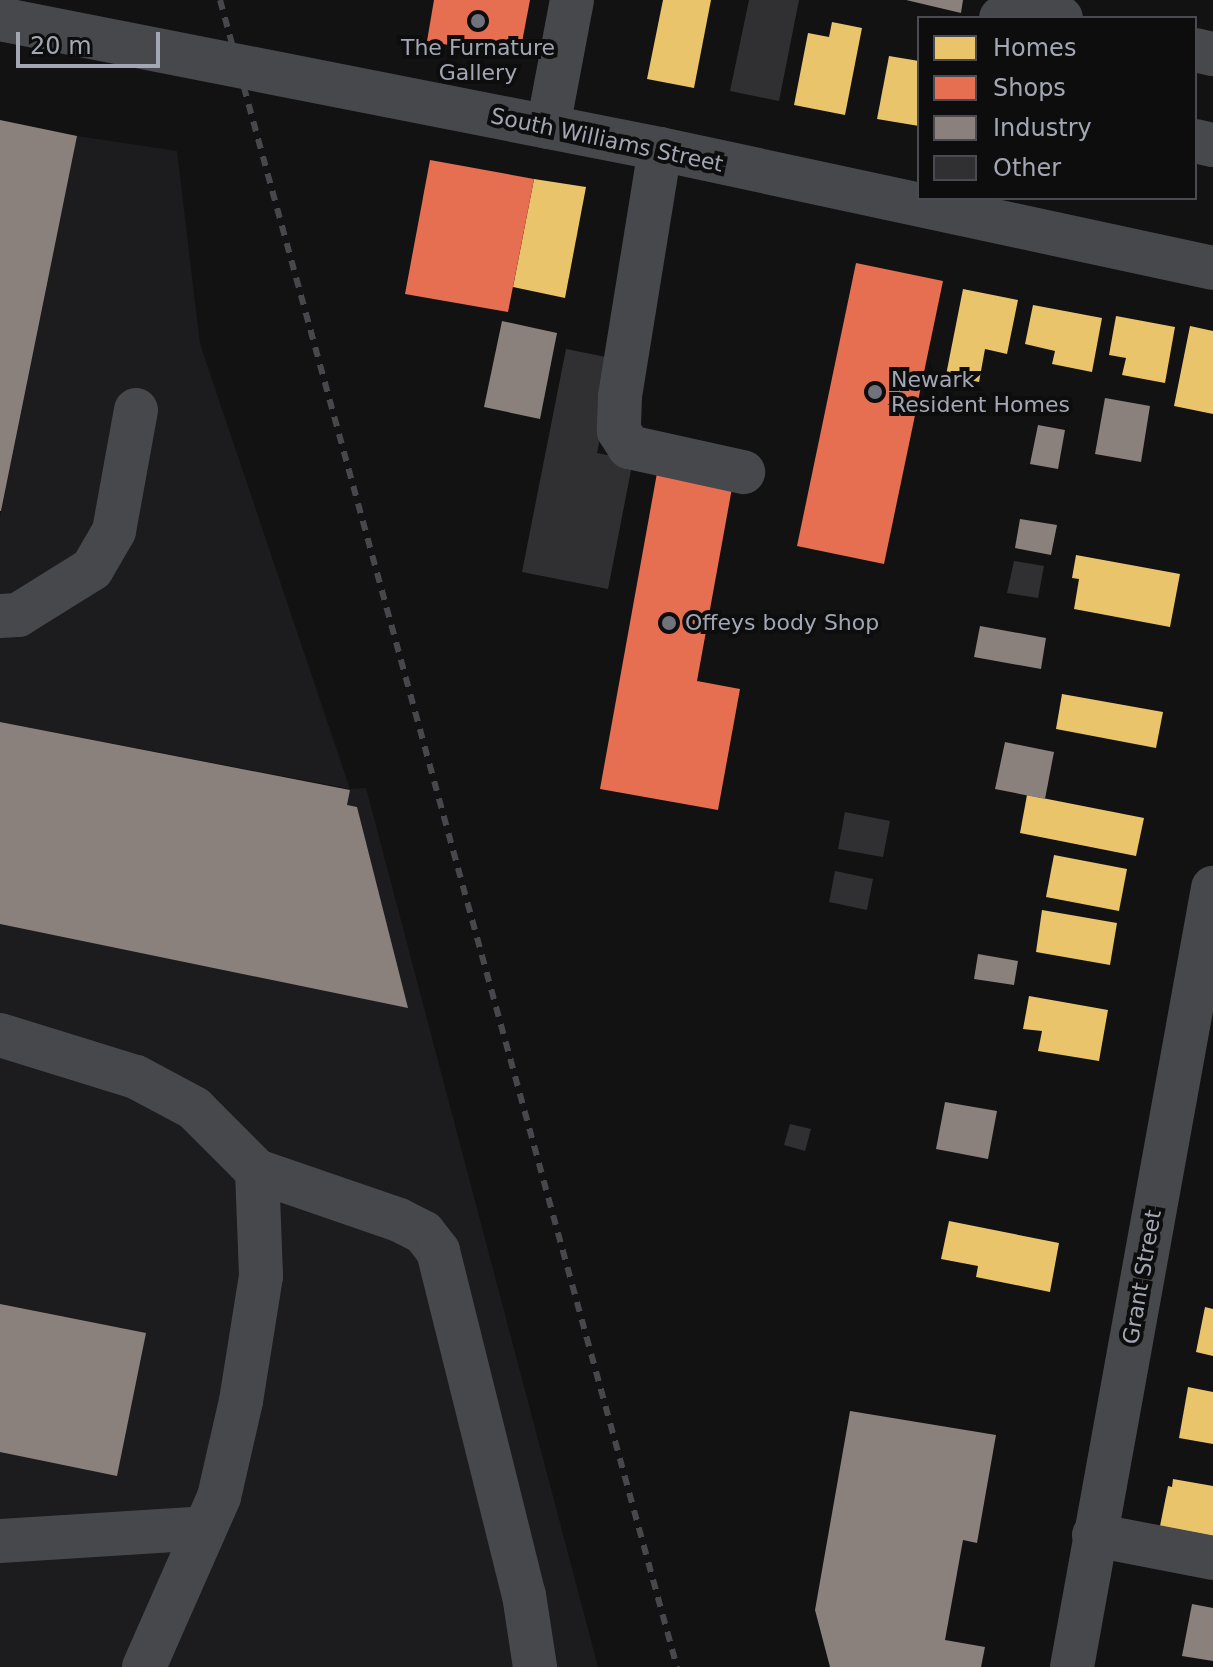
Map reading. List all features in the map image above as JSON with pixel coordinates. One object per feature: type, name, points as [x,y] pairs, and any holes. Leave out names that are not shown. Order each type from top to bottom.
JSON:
[{"type":"street","points":[[548,127],[572,0]]},
{"type":"street","points":[[1002,11],[1025,9],[1053,16]]},
{"type":"street","name":"South Williams Street","points":[[0,19],[917,198]]},
{"type":"street","points":[[660,149],[620,396],[619,431],[629,447],[743,472]]},
{"type":"street","name":"South Williams Street","points":[[927,200],[1213,268]]},
{"type":"street","points":[[0,616],[18,615],[92,569],[114,531],[136,410]]},
{"type":"street","name":"Grant Street","points":[[1072,1667],[1213,888]]},
{"type":"street","points":[[0,1035],[136,1077],[194,1108],[257,1171],[399,1220],[424,1233],[438,1251],[524,1595],[535,1667]]},
{"type":"street","points":[[144,1667],[219,1497],[241,1401],[261,1276],[257,1171]]},
{"type":"street","points":[[0,1541],[205,1528]]},
{"type":"street","points":[[1094,1535],[1213,1558]]},
{"type":"shaded area","points":[[77,136],[177,151],[200,344],[350,789],[0,722],[0,518]]},
{"type":"shaded area","points":[[366,788],[598,1667],[0,1667],[0,924],[407,1007],[347,805],[350,789]]},
{"type":"building: Homes","points":[[663,0],[711,0],[694,88],[647,79]]},
{"type":"building: Homes","points":[[832,22],[862,28],[845,115],[794,105],[808,33],[829,37]]},
{"type":"building: Homes","points":[[889,56],[917,61],[917,126],[877,119]]},
{"type":"building: Homes","points":[[534,179],[586,187],[565,298],[513,287]]},
{"type":"building: Homes","points":[[963,289],[1018,300],[1007,354],[985,349],[979,382],[946,375]]},
{"type":"building: Homes","points":[[1033,305],[1102,318],[1092,372],[1052,364],[1055,351],[1025,344]]},
{"type":"building: Homes","points":[[1116,316],[1175,327],[1165,383],[1122,375],[1126,358],[1109,355]]},
{"type":"building: Homes","points":[[1190,326],[1213,331],[1213,414],[1174,406]]},
{"type":"building: Homes","points":[[1076,555],[1180,574],[1170,627],[1074,609],[1079,579],[1072,578]]},
{"type":"building: Homes","points":[[1062,694],[1163,712],[1156,748],[1056,729]]},
{"type":"building: Homes","points":[[1027,795],[1144,818],[1136,856],[1020,833]]},
{"type":"building: Homes","points":[[1054,855],[1127,869],[1119,911],[1046,897]]},
{"type":"building: Homes","points":[[1042,910],[1117,923],[1110,965],[1036,952]]},
{"type":"building: Homes","points":[[1029,996],[1108,1010],[1099,1061],[1038,1051],[1042,1031],[1023,1029]]},
{"type":"building: Homes","points":[[949,1221],[1059,1243],[1050,1292],[976,1277],[978,1266],[941,1259]]},
{"type":"building: Homes","points":[[1205,1307],[1213,1309],[1213,1356],[1196,1352]]},
{"type":"building: Homes","points":[[1188,1387],[1213,1392],[1213,1444],[1179,1438]]},
{"type":"building: Homes","points":[[1173,1479],[1213,1486],[1213,1536],[1160,1526],[1168,1486],[1172,1487]]},
{"type":"building: Shops","name":"The Furnature Gallery","points":[[434,0],[530,0],[519,58],[427,41]]},
{"type":"building: Shops","points":[[430,160],[534,179],[508,312],[405,294]]},
{"type":"building: Shops","name":"Newark Resident Homes","points":[[856,263],[943,281],[884,564],[797,546]]},
{"type":"building: Shops","name":"Offeys body Shop","points":[[657,473],[732,488],[697,681],[740,689],[718,810],[600,789]]},
{"type":"building: Industry","points":[[906,0],[963,0],[961,13]]},
{"type":"building: Industry","points":[[0,120],[77,136],[1,511],[0,511]]},
{"type":"building: Industry","points":[[502,321],[557,333],[540,419],[484,407]]},
{"type":"building: Industry","points":[[1105,398],[1150,406],[1141,462],[1095,454]]},
{"type":"building: Industry","points":[[1038,425],[1065,430],[1058,469],[1030,464]]},
{"type":"building: Industry","points":[[1020,519],[1057,525],[1051,555],[1015,548]]},
{"type":"building: Industry","points":[[980,626],[1046,638],[1041,669],[974,657]]},
{"type":"building: Industry","points":[[0,722],[350,790],[347,805],[357,807],[408,1008],[0,924]]},
{"type":"building: Industry","points":[[1005,742],[1054,752],[1045,799],[995,789]]},
{"type":"building: Industry","points":[[978,954],[1018,961],[1014,985],[974,979]]},
{"type":"building: Industry","points":[[945,1102],[997,1111],[988,1159],[936,1149]]},
{"type":"building: Industry","points":[[0,1304],[146,1333],[117,1476],[0,1452]]},
{"type":"building: Industry","points":[[850,1411],[996,1435],[977,1543],[963,1540],[945,1640],[985,1647],[981,1667],[830,1667],[815,1610]]},
{"type":"building: Industry","points":[[1192,1604],[1213,1608],[1213,1661],[1182,1656]]},
{"type":"building: Other","points":[[749,0],[799,0],[779,101],[730,91]]},
{"type":"building: Other","points":[[566,349],[616,359],[597,453],[633,460],[608,589],[522,572]]},
{"type":"building: Other","points":[[1014,561],[1044,566],[1038,598],[1007,593]]},
{"type":"building: Other","points":[[845,812],[890,821],[883,857],[838,849]]},
{"type":"building: Other","points":[[835,871],[873,879],[867,910],[829,902]]},
{"type":"building: Other","points":[[790,1124],[811,1129],[805,1151],[784,1145]]},
{"type":"railway","points":[[220,0],[677,1667]]},
{"type":"place","name":"The Furnature Gallery","points":[[478,21]]},
{"type":"place","name":"Newark Resident Homes","points":[[875,392]]},
{"type":"place","name":"Offeys body Shop","points":[[669,623]]}]
